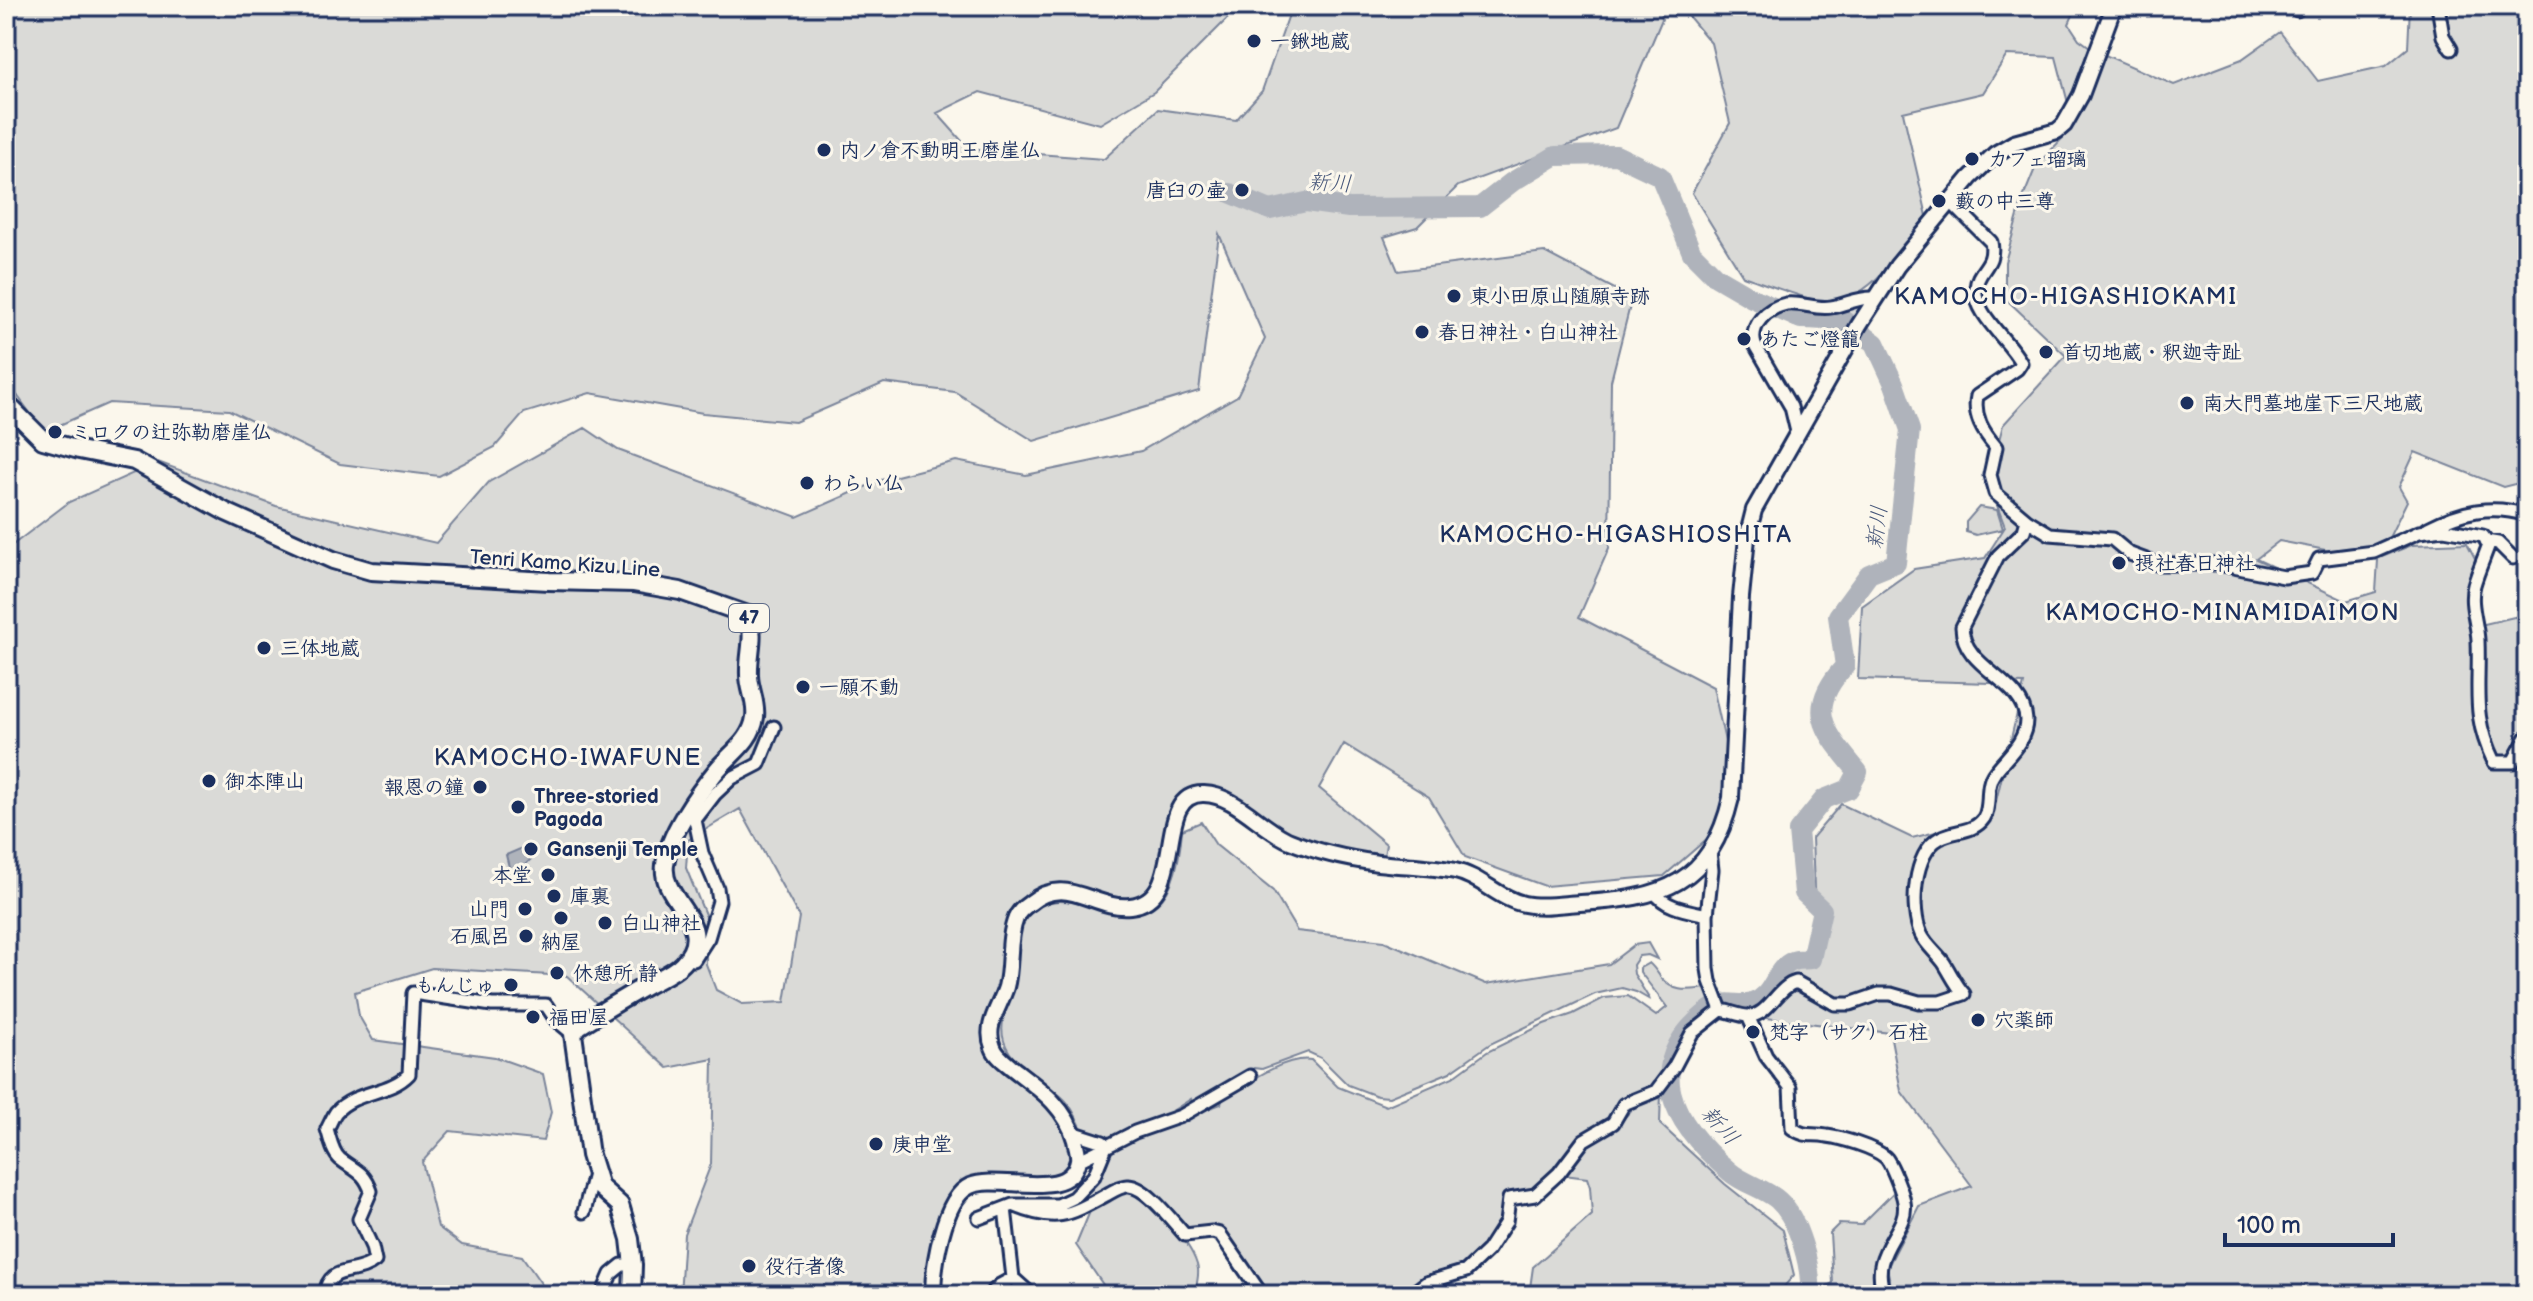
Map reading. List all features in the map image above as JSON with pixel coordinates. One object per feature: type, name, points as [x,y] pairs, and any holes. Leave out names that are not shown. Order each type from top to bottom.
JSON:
[{"type":"main road","points":[[933,1295],[936,1254],[957,1197],[971,1185],[1061,1182],[1071,1175],[1078,1161],[1065,1116],[1049,1096],[993,1050],[990,1035],[992,1021],[1006,988],[1011,937],[1017,914],[1047,892],[1078,893],[1128,907],[1150,898],[1166,870],[1178,809],[1189,798],[1202,794],[1221,799],[1284,838],[1307,847],[1373,862],[1467,874],[1509,899],[1526,905],[1602,902],[1655,892],[1700,867],[1725,823],[1731,798],[1741,597],[1747,538],[1754,510],[1850,340],[1897,266],[1970,178],[2003,148],[2057,131],[2064,125],[2081,95],[2114,6]]},
{"type":"main road","name":"Tenri Kamo Kizu Line","points":[[6,403],[43,440],[134,461],[226,512],[333,560],[371,571],[634,583],[680,591],[748,615],[754,631],[749,676],[755,718],[746,741],[697,796],[673,839],[664,865],[667,883],[688,914],[694,929],[693,946],[683,964]]},
{"type":"main road","points":[[632,1295],[630,1239],[620,1205],[600,1187],[594,1173],[573,1034],[579,1026],[683,964]]},
{"type":"street","points":[[2438,6],[2443,36],[2451,49]]},
{"type":"street","points":[[2516,6],[2527,7]]},
{"type":"street","points":[[1950,201],[1991,242],[1992,258],[1977,281],[1976,294],[1984,316],[2016,351],[2021,363],[2017,369],[1977,396],[1975,405],[1980,426],[1996,447],[1990,475],[1995,493],[2027,520],[2050,534],[2112,539],[2130,554],[2157,564],[2218,564],[2284,577],[2312,573],[2319,559],[2374,552],[2435,524],[2477,510],[2507,509],[2527,515]]},
{"type":"street","points":[[1797,432],[1791,407],[1753,338],[1755,328],[1766,314],[1788,304],[1830,308],[1860,297],[1875,298]]},
{"type":"street","points":[[1721,1010],[1748,1016],[1762,1011],[1785,985],[1796,982],[1835,1004],[1850,1004],[1879,994],[1919,1002],[1940,1002],[1964,994],[1943,961],[1921,935],[1915,888],[1922,861],[1937,839],[1976,827],[1986,816],[1991,778],[2021,740],[2026,722],[2017,697],[1985,668],[1967,646],[1962,627],[1998,556],[2024,531],[2027,520]]},
{"type":"street","points":[[2419,532],[2444,529],[2462,531],[2483,536],[2489,544],[2473,586],[2472,602],[2478,638],[2477,712],[2485,744],[2494,762],[2513,762],[2527,737]]},
{"type":"street","points":[[2486,541],[2498,543],[2513,558]]},
{"type":"street","points":[[683,964],[693,962],[708,938],[719,901],[717,888],[702,853],[695,820],[732,778],[759,764],[774,727]]},
{"type":"street","points":[[1710,851],[1708,969],[1721,1010]]},
{"type":"street","points":[[1655,892],[1659,899],[1707,915]]},
{"type":"street","points":[[325,1295],[326,1284],[333,1276],[367,1268],[375,1261],[359,1219],[371,1191],[367,1179],[339,1158],[327,1129],[336,1111],[362,1096],[400,1084],[409,1074],[413,993],[492,1005],[546,1005],[556,1020],[573,1034]]},
{"type":"street","points":[[1410,1295],[1426,1283],[1466,1271],[1488,1250],[1506,1222],[1509,1199],[1535,1195],[1559,1173],[1584,1140],[1613,1123],[1624,1104],[1656,1091],[1692,1033],[1721,1010]]},
{"type":"street","points":[[1748,1016],[1766,1056],[1790,1087],[1792,1128],[1802,1135],[1824,1135],[1846,1140],[1885,1157],[1890,1164],[1905,1204],[1904,1216],[1891,1237],[1880,1267],[1878,1280],[1885,1295]]},
{"type":"street","points":[[1078,1161],[1135,1132],[1181,1116],[1250,1076]]},
{"type":"street","points":[[979,1218],[1009,1206],[1058,1205],[1084,1189],[1094,1176],[1105,1149],[1103,1142],[1072,1132]]},
{"type":"street","points":[[584,1212],[594,1173]]},
{"type":"street","points":[[1009,1206],[1036,1215],[1058,1217],[1130,1185],[1144,1192],[1185,1235],[1220,1234],[1262,1295]]},
{"type":"street","points":[[1009,1206],[1013,1278],[1032,1295]]},
{"type":"street","points":[[602,1295],[611,1274],[622,1265],[633,1265]]},
{"type":"street","points":[[989,1295],[1013,1278]]},
{"type":"shaded area","points":[[6,6],[1229,6],[1228,18],[1154,92],[1100,124],[980,92],[937,113],[969,149],[1104,159],[1158,109],[1236,120],[1262,91],[1292,6],[1661,6],[1662,19],[1616,128],[1458,186],[1417,227],[1384,237],[1398,271],[1544,252],[1632,298],[1611,381],[1609,548],[1579,617],[1713,687],[1726,746],[1723,797],[1718,820],[1709,837],[1664,876],[1545,886],[1465,857],[1429,797],[1344,744],[1319,788],[1386,844],[1384,856],[1336,848],[1290,833],[1235,797],[1211,787],[1200,786],[1184,791],[1174,801],[1168,815],[1159,864],[1154,879],[1145,891],[1134,897],[1120,898],[1058,884],[1042,887],[1026,896],[1009,913],[999,981],[984,1024],[984,1042],[989,1055],[999,1067],[1050,1110],[1067,1140],[1070,1158],[1065,1168],[1055,1174],[977,1176],[955,1189],[934,1232],[925,1295],[680,1295],[684,1234],[711,1164],[713,1059],[668,1068],[567,976],[432,968],[355,992],[359,1016],[373,1040],[495,1057],[543,1074],[551,1112],[543,1141],[450,1131],[422,1162],[438,1227],[462,1245],[522,1256],[549,1295],[6,1295],[6,550],[69,502],[158,462],[276,506],[436,543],[489,482],[585,428],[618,450],[797,517],[881,480],[956,461],[1026,475],[1141,451],[1237,396],[1265,339],[1219,234],[1199,391],[1034,441],[955,392],[884,383],[795,422],[703,413],[590,393],[524,413],[495,447],[439,476],[340,464],[229,410],[109,403],[44,432],[6,380]],"holes":[[[740,809],[799,917],[785,1002],[742,1004],[716,990],[706,964],[706,917],[686,868],[688,840]]]},
{"type":"shaded area","points":[[1680,6],[2077,6],[2069,24],[2079,39],[2090,47],[2068,103],[2056,57],[2007,55],[1983,93],[1903,112],[1927,216],[1872,283],[1858,293],[1827,302],[1743,276],[1692,193],[1730,123],[1711,43]]},
{"type":"shaded area","points":[[2410,6],[2518,6],[2527,13],[2527,481],[2503,487],[2415,452],[2399,487],[2407,501],[2379,558],[2412,545],[2467,543],[2478,564],[2467,595],[2473,649],[2472,700],[2480,746],[2493,767],[2517,767],[2527,756],[2527,1295],[1893,1295],[1887,1268],[1919,1206],[1972,1186],[1901,1091],[1890,1033],[1766,1018],[1784,966],[1817,962],[1812,838],[1841,804],[1912,838],[1992,818],[2024,684],[1858,679],[1862,606],[1914,569],[1985,558],[2005,527],[1988,481],[2003,425],[2066,356],[2005,298],[2005,262],[2023,198],[2036,166],[2074,126],[2103,54],[2174,85],[2242,59],[2280,32],[2318,81],[2386,66],[2408,48]],"holes":[[[2279,541],[2378,560],[2376,592],[2346,601],[2256,559]]]},
{"type":"shaded area","points":[[1865,301],[1849,332],[1794,326],[1780,314],[1800,311],[1832,313]]},
{"type":"shaded area","points":[[1979,507],[1997,510],[2003,529],[1976,535],[1966,532],[1966,522]]},
{"type":"shaded area","points":[[2527,614],[2527,728],[2518,748],[2509,758],[2498,754],[2486,724],[2482,702],[2480,625]]},
{"type":"shaded area","points":[[1201,822],[1216,845],[1273,891],[1297,931],[1384,941],[1486,984],[1609,964],[1634,945],[1648,943],[1657,959],[1648,955],[1639,956],[1633,965],[1634,974],[1650,1000],[1622,988],[1595,994],[1490,1044],[1450,1072],[1389,1097],[1377,1096],[1348,1085],[1321,1058],[1308,1052],[1262,1069],[1254,1068],[1249,1074],[1192,1107],[1191,1099],[1158,1120],[1113,1141],[1083,1131],[1068,1103],[1014,1059],[1004,1041],[1002,1025],[1016,976],[1021,928],[1042,905],[1064,901],[1138,913],[1158,904],[1173,878],[1182,830]]},
{"type":"shaded area","points":[[527,846],[531,859],[522,875],[514,874],[506,855]]},
{"type":"shaded area","points":[[1649,963],[1672,987],[1684,990],[1709,988],[1716,1009],[1655,1087],[1609,1120],[1533,1192],[1510,1193],[1502,1200],[1503,1222],[1471,1264],[1407,1295],[1266,1295],[1220,1228],[1188,1229],[1139,1184],[1063,1211],[1063,1207],[1114,1148],[1151,1130],[1221,1104],[1223,1098],[1289,1062],[1311,1060],[1338,1087],[1386,1106],[1453,1077],[1487,1052],[1604,998],[1628,996],[1656,1016],[1667,1007],[1640,972],[1640,968]]},
{"type":"shaded area","points":[[1661,1091],[1660,1124],[1725,1184],[1783,1230],[1794,1275],[1777,1295],[1529,1295],[1533,1267],[1592,1215],[1587,1178],[1564,1175],[1585,1146],[1614,1129],[1636,1105]]},
{"type":"shaded area","points":[[1132,1190],[1161,1214],[1189,1248],[1198,1269],[1194,1295],[1110,1295],[1076,1245],[1091,1209]]},
{"type":"shaded area","points":[[1895,1191],[1902,1207],[1876,1264],[1875,1282],[1881,1295],[1820,1295],[1820,1290],[1833,1283],[1830,1233],[1839,1224],[1861,1225]]},
{"type":"waterway","name":"新川","points":[[1230,193],[1270,210],[1306,202],[1349,208],[1480,207],[1512,182],[1555,156],[1616,155],[1660,176],[1692,253],[1716,277],[1752,298],[1801,319],[1843,320],[1875,343],[1910,430],[1896,563],[1869,574],[1838,616],[1845,666],[1832,682],[1822,709],[1829,733],[1858,772],[1849,789],[1824,799],[1798,831],[1804,893],[1822,910],[1811,959],[1795,960],[1786,965],[1760,999],[1747,1004],[1721,1004],[1711,1009],[1688,1030],[1675,1051],[1670,1072],[1671,1093],[1692,1134],[1730,1172],[1778,1200],[1792,1219],[1803,1244],[1810,1295]]},
{"type":"place","name":"一鍬地蔵","points":[[1254,41]]},
{"type":"place","name":"内ノ倉不動明王磨崖仏","points":[[824,150]]},
{"type":"place","name":"カフェ瑠璃","points":[[1972,159]]},
{"type":"place","name":"唐臼の壷","points":[[1242,190]]},
{"type":"place","name":"藪の中三尊","points":[[1939,201]]},
{"type":"place","name":"東小田原山随願寺跡","points":[[1454,296]]},
{"type":"place","name":"春日神社・白山神社","points":[[1422,332]]},
{"type":"place","name":"あたご燈籠","points":[[1744,339]]},
{"type":"place","name":"首切地蔵・釈迦寺趾","points":[[2046,352]]},
{"type":"place","name":"南大門墓地崖下三尺地蔵","points":[[2187,403]]},
{"type":"place","name":"ミロクの辻弥勒磨崖仏","points":[[55,432]]},
{"type":"place","name":"わらい仏","points":[[807,483]]},
{"type":"place","name":"摂社春日神社","points":[[2119,563]]},
{"type":"place","name":"三体地蔵","points":[[264,648]]},
{"type":"place","name":"一願不動","points":[[803,687]]},
{"type":"place","name":"御本陣山","points":[[209,781]]},
{"type":"place","name":"報恩の鐘","points":[[480,787]]},
{"type":"place","name":"Three-storied Pagoda","points":[[518,807]]},
{"type":"place","name":"Gansenji Temple","points":[[531,849]]},
{"type":"place","name":"本堂","points":[[548,875]]},
{"type":"place","name":"庫裏","points":[[554,896]]},
{"type":"place","name":"山門","points":[[525,909]]},
{"type":"place","name":"納屋","points":[[561,918]]},
{"type":"place","name":"白山神社","points":[[605,923]]},
{"type":"place","name":"石風呂","points":[[526,936]]},
{"type":"place","name":"休憩所 静","points":[[557,973]]},
{"type":"place","name":"もんじゅ","points":[[511,985]]},
{"type":"place","name":"福田屋","points":[[533,1017]]},
{"type":"place","name":"穴薬師","points":[[1978,1020]]},
{"type":"place","name":"梵字（サク）石柱","points":[[1753,1032]]},
{"type":"place","name":"庚申堂","points":[[876,1144]]},
{"type":"place","name":"役行者像","points":[[749,1266]]},
{"type":"district","name":"KAMOCHO-HIGASHIOKAMI","points":[[2066,296]]},
{"type":"district","name":"KAMOCHO-HIGASHIOSHITA","points":[[1616,534]]},
{"type":"district","name":"KAMOCHO-MINAMIDAIMON","points":[[2223,612]]},
{"type":"district","name":"KAMOCHO-IWAFUNE","points":[[568,757]]}]
